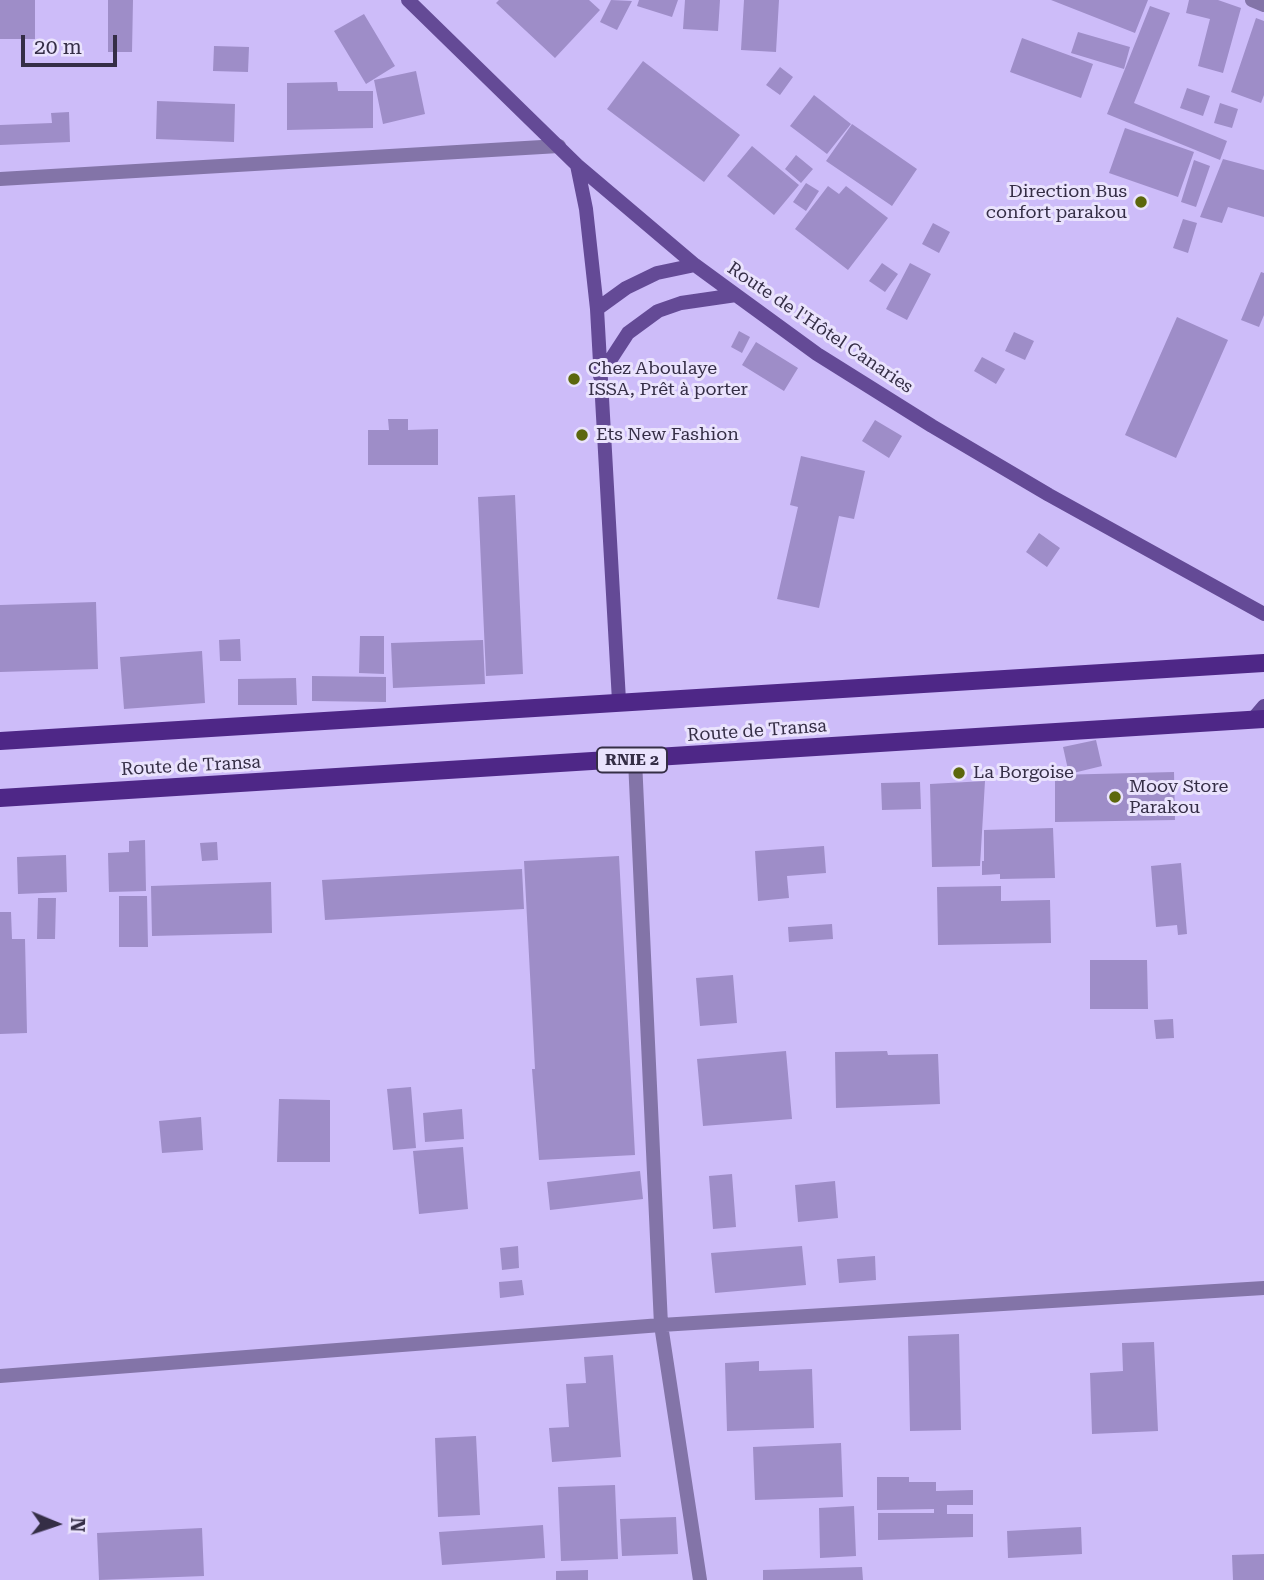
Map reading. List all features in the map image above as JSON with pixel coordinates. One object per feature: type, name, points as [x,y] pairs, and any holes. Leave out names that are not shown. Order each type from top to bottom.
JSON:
[{"type":"main road","name":"Route de Transa","points":[[0,741],[1264,663]]},
{"type":"main road","name":"Route de Transa","points":[[0,799],[1258,720]]},
{"type":"street","name":"Route de l'Hôtel Canaries","points":[[408,0],[577,165],[695,265],[817,354],[1049,495],[1264,614]]},
{"type":"street","points":[[1252,0],[1264,5]]},
{"type":"street","points":[[0,179],[559,146]]},
{"type":"street","points":[[577,165],[586,209],[597,309],[619,701]]},
{"type":"street","points":[[597,309],[626,288],[657,273],[695,265]]},
{"type":"street","points":[[600,376],[628,333],[658,311],[681,303],[736,295]]},
{"type":"street","points":[[1258,720],[1264,706]]},
{"type":"street","points":[[635,760],[661,1325],[700,1580]]},
{"type":"street","points":[[0,1376],[661,1325],[1264,1288]]},
{"type":"building","points":[[0,0],[35,0],[35,39],[0,39]]},
{"type":"building","points":[[108,0],[133,0],[132,52],[108,52]]},
{"type":"building","points":[[499,0],[589,0],[600,10],[555,58],[496,3]]},
{"type":"building","points":[[611,0],[632,1],[617,30],[600,22]]},
{"type":"building","points":[[639,0],[678,0],[672,17],[637,6]]},
{"type":"building","points":[[685,0],[720,0],[718,31],[683,29]]},
{"type":"building","points":[[744,0],[779,0],[776,52],[741,50]]},
{"type":"building","points":[[1051,0],[1148,0],[1135,33]]},
{"type":"building","points":[[1189,0],[1218,0],[1241,8],[1223,73],[1198,66],[1210,19],[1186,13]]},
{"type":"building","points":[[1150,6],[1170,13],[1134,103],[1227,141],[1220,160],[1107,114]]},
{"type":"building","points":[[364,14],[395,66],[366,84],[334,31]]},
{"type":"building","points":[[1256,18],[1264,21],[1264,95],[1261,103],[1231,92]]},
{"type":"building","points":[[1078,32],[1130,47],[1124,69],[1071,53]]},
{"type":"building","points":[[1022,38],[1093,64],[1081,98],[1010,72]]},
{"type":"building","points":[[214,46],[249,47],[248,72],[213,71]]},
{"type":"building","points":[[643,61],[740,135],[704,182],[607,109]]},
{"type":"building","points":[[780,67],[793,77],[780,95],[766,85]]},
{"type":"building","points":[[416,71],[425,114],[383,124],[374,80]]},
{"type":"building","points":[[337,82],[338,91],[373,91],[373,128],[287,130],[287,83]]},
{"type":"building","points":[[1187,88],[1210,96],[1203,116],[1180,108]]},
{"type":"building","points":[[814,95],[851,124],[827,154],[790,126]]},
{"type":"building","points":[[157,101],[235,104],[234,142],[156,139]]},
{"type":"building","points":[[1220,103],[1238,109],[1232,128],[1214,123]]},
{"type":"building","points":[[69,112],[70,142],[0,145],[0,125],[52,123],[51,113]]},
{"type":"building","points":[[852,124],[917,169],[892,206],[826,161]]},
{"type":"building","points":[[1125,128],[1194,152],[1178,197],[1109,173]]},
{"type":"building","points":[[752,146],[799,185],[774,215],[727,176]]},
{"type":"building","points":[[796,155],[813,169],[801,183],[785,169]]},
{"type":"building","points":[[1223,159],[1264,170],[1264,217],[1228,207],[1222,223],[1200,217]]},
{"type":"building","points":[[1194,160],[1210,166],[1196,207],[1181,202]]},
{"type":"building","points":[[806,183],[819,191],[806,211],[793,202]]},
{"type":"building","points":[[828,186],[839,194],[846,186],[888,218],[848,270],[795,229]]},
{"type":"building","points":[[1183,219],[1197,223],[1188,253],[1173,248]]},
{"type":"building","points":[[933,223],[950,232],[939,253],[922,244]]},
{"type":"building","points":[[882,263],[898,274],[885,292],[869,281]]},
{"type":"building","points":[[910,263],[931,274],[907,320],[886,309]]},
{"type":"building","points":[[1261,272],[1264,273],[1264,315],[1259,327],[1241,320]]},
{"type":"building","points":[[1177,317],[1228,340],[1176,458],[1125,435]]},
{"type":"building","points":[[739,331],[750,337],[742,353],[731,347]]},
{"type":"building","points":[[1014,332],[1034,341],[1025,360],[1005,351]]},
{"type":"building","points":[[756,342],[798,368],[784,391],[742,365]]},
{"type":"building","points":[[982,357],[1005,369],[996,384],[974,371]]},
{"type":"building","points":[[388,419],[408,419],[408,430],[438,429],[438,465],[368,465],[368,430],[389,430]]},
{"type":"building","points":[[875,420],[902,436],[889,458],[862,441]]},
{"type":"building","points":[[801,456],[865,471],[854,519],[839,516],[819,608],[777,599],[798,507],[790,505]]},
{"type":"building","points":[[515,495],[523,674],[486,676],[478,497]]},
{"type":"building","points":[[1039,533],[1060,548],[1047,567],[1026,552]]},
{"type":"building","points":[[96,602],[98,669],[0,672],[0,605]]},
{"type":"building","points":[[360,636],[384,636],[384,674],[359,673]]},
{"type":"building","points":[[240,639],[241,661],[220,661],[219,640]]},
{"type":"building","points":[[483,640],[485,684],[393,688],[391,643]]},
{"type":"building","points":[[202,651],[205,703],[124,709],[120,657]]},
{"type":"building","points":[[312,676],[386,677],[386,702],[312,701]]},
{"type":"building","points":[[296,678],[297,705],[238,705],[238,679]]},
{"type":"building","points":[[1096,740],[1102,766],[1069,774],[1063,747]]},
{"type":"building","name":"Moov Store Parakou","points":[[1174,772],[1175,820],[1055,822],[1055,775]]},
{"type":"building","points":[[985,781],[980,866],[932,867],[930,784]]},
{"type":"building","points":[[920,782],[921,809],[882,810],[881,783]]},
{"type":"building","points":[[1053,828],[1055,878],[1000,879],[1000,874],[982,875],[984,830]]},
{"type":"building","points":[[145,840],[146,891],[109,892],[108,853],[129,852],[129,841]]},
{"type":"building","points":[[217,842],[218,860],[202,861],[200,843]]},
{"type":"building","points":[[824,846],[826,873],[787,876],[789,898],[758,901],[755,851]]},
{"type":"building","points":[[66,855],[67,892],[18,894],[17,857]]},
{"type":"building","points":[[619,856],[635,1155],[539,1160],[532,1069],[535,1069],[524,861]]},
{"type":"building","points":[[1181,863],[1187,934],[1178,935],[1177,925],[1156,927],[1151,866]]},
{"type":"building","points":[[522,869],[524,909],[325,920],[322,880]]},
{"type":"building","points":[[271,882],[272,933],[152,936],[151,886]]},
{"type":"building","points":[[1001,886],[1001,901],[1050,900],[1051,943],[938,945],[937,887]]},
{"type":"building","points":[[119,896],[147,896],[148,947],[119,947]]},
{"type":"building","points":[[38,898],[56,898],[55,939],[37,939]]},
{"type":"building","points":[[0,912],[11,912],[12,939],[25,939],[27,1033],[0,1034]]},
{"type":"building","points":[[832,924],[833,939],[789,942],[788,927]]},
{"type":"building","points":[[1090,960],[1147,960],[1148,1009],[1090,1009]]},
{"type":"building","points":[[733,975],[737,1023],[700,1026],[696,978]]},
{"type":"building","points":[[1173,1019],[1174,1038],[1156,1039],[1154,1020]]},
{"type":"building","points":[[786,1051],[792,1119],[703,1126],[697,1059]]},
{"type":"building","points":[[887,1051],[888,1055],[938,1054],[940,1104],[836,1108],[835,1052]]},
{"type":"building","points":[[411,1087],[416,1148],[393,1150],[387,1089]]},
{"type":"building","points":[[279,1099],[330,1100],[330,1162],[277,1162]]},
{"type":"building","points":[[462,1109],[464,1139],[425,1142],[423,1113]]},
{"type":"building","points":[[201,1117],[203,1150],[162,1153],[159,1121]]},
{"type":"building","points":[[463,1147],[468,1209],[419,1214],[413,1151]]},
{"type":"building","points":[[640,1171],[643,1199],[550,1210],[547,1182]]},
{"type":"building","points":[[732,1174],[736,1227],[713,1229],[709,1176]]},
{"type":"building","points":[[835,1181],[838,1218],[798,1222],[795,1185]]},
{"type":"building","points":[[518,1246],[519,1268],[502,1270],[500,1248]]},
{"type":"building","points":[[802,1246],[806,1285],[715,1293],[711,1253]]},
{"type":"building","points":[[875,1256],[876,1280],[839,1283],[837,1259]]},
{"type":"building","points":[[522,1280],[524,1295],[500,1298],[499,1282]]},
{"type":"building","points":[[959,1334],[961,1430],[910,1431],[908,1336]]},
{"type":"building","points":[[1154,1342],[1158,1431],[1092,1434],[1090,1373],[1123,1371],[1122,1343]]},
{"type":"building","points":[[613,1355],[621,1457],[552,1462],[549,1428],[569,1427],[566,1384],[586,1383],[584,1357]]},
{"type":"building","points":[[759,1361],[759,1371],[812,1369],[814,1428],[727,1431],[725,1363]]},
{"type":"building","points":[[476,1436],[480,1515],[438,1517],[435,1438]]},
{"type":"building","points":[[841,1443],[843,1497],[755,1500],[753,1447]]},
{"type":"building","points":[[877,1477],[909,1477],[909,1482],[936,1482],[936,1491],[973,1490],[973,1505],[947,1505],[947,1514],[973,1514],[973,1537],[878,1540],[878,1513],[934,1513],[934,1509],[877,1510]]},
{"type":"building","points":[[615,1485],[618,1559],[561,1561],[558,1487]]},
{"type":"building","points":[[854,1506],[856,1556],[820,1558],[819,1508]]},
{"type":"building","points":[[676,1517],[678,1554],[622,1556],[620,1519]]},
{"type":"building","points":[[543,1525],[545,1558],[442,1565],[439,1532]]},
{"type":"building","points":[[1081,1527],[1082,1554],[1008,1558],[1007,1531]]},
{"type":"building","points":[[202,1528],[204,1576],[99,1580],[97,1533]]},
{"type":"building","points":[[1264,1554],[1264,1580],[1233,1580],[1232,1555]]},
{"type":"building","points":[[862,1567],[863,1580],[763,1580],[763,1570]]},
{"type":"building","points":[[588,1570],[588,1580],[556,1580],[556,1571]]},
{"type":"place","name":"Direction Bus confort parakou","points":[[1141,202]]},
{"type":"place","name":"Chez Aboulaye ISSA, Prêt à porter","points":[[574,379]]},
{"type":"place","name":"Ets New Fashion","points":[[582,435]]},
{"type":"place","name":"La Borgoise","points":[[959,773]]},
{"type":"place","name":"Moov Store Parakou","points":[[1115,797]]}]
